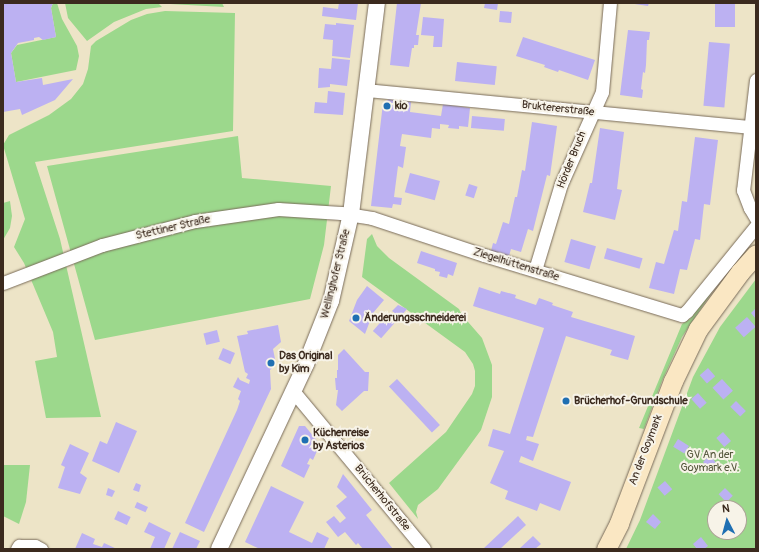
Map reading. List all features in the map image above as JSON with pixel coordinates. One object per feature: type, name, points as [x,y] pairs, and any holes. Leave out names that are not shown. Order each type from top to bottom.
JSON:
[{"type":"main road","name":"An der Goymark","points":[[606,549],[619,523],[673,381],[698,329],[740,272],[756,254]]},
{"type":"street","name":"Wellinghofer Straße","points":[[219,549],[294,392],[331,301],[351,214],[377,3]]},
{"type":"street","name":"Hörder Bruch","points":[[535,270],[561,184],[591,112],[602,92],[610,3]]},
{"type":"street","points":[[756,80],[743,190],[750,208],[756,218]]},
{"type":"street","name":"Bruktererstraße","points":[[366,90],[750,127]]},
{"type":"street","name":"Stettiner Straße","points":[[3,283],[102,245],[195,221],[278,209],[351,214]]},
{"type":"street","name":"Ziegelhüttenstraße","points":[[351,214],[372,218],[682,315],[687,311],[756,226]]},
{"type":"street","name":"Brücherhofstraße","points":[[294,392],[424,549]]},
{"type":"street","points":[[18,547],[35,546],[42,549]]},
{"type":"green space","points":[[53,3],[57,3],[62,19],[77,46],[79,56],[76,70],[16,82],[11,53],[17,45],[56,37],[51,8]]},
{"type":"green space","points":[[65,3],[158,3],[162,7],[146,9],[114,22],[87,41],[68,18]]},
{"type":"green space","points":[[168,3],[222,3],[224,7],[170,4]]},
{"type":"green space","points":[[165,11],[235,13],[233,131],[35,162],[60,239],[101,417],[46,418],[35,361],[57,357],[53,332],[24,263],[14,247],[25,219],[3,145],[9,135],[49,115],[71,99],[83,84],[88,69],[91,46],[96,41],[131,20],[147,14]]},
{"type":"green space","points":[[238,136],[242,178],[331,186],[324,245],[310,299],[95,340],[47,166]]},
{"type":"green space","points":[[10,201],[12,216],[10,228],[3,240],[3,203]]},
{"type":"green space","points":[[372,234],[377,246],[389,258],[459,309],[462,315],[482,338],[492,365],[492,397],[481,430],[438,489],[418,505],[416,512],[418,519],[389,483],[446,432],[472,394],[475,386],[475,371],[473,364],[465,352],[362,277],[367,239]]},
{"type":"green space","points":[[746,248],[747,249],[716,286],[682,337],[662,381],[644,429],[639,428],[682,324],[690,319],[714,285]]},
{"type":"green space","name":"GV An der Goymark e.V.","points":[[756,279],[756,549],[626,549],[640,520],[693,377],[720,327]]},
{"type":"green space","points":[[3,465],[30,465],[26,502],[19,524],[3,516]]},
{"type":"building","points":[[3,3],[53,3],[51,8],[56,37],[43,40],[39,37],[34,38],[34,40],[18,43],[11,53],[16,82],[42,78],[43,85],[73,79],[55,100],[22,115],[20,109],[3,112]]},
{"type":"building","points":[[339,3],[358,3],[356,20],[322,16],[323,7],[338,9]]},
{"type":"building","points":[[397,3],[421,3],[416,35],[419,35],[418,45],[414,45],[414,48],[412,48],[409,67],[390,65]]},
{"type":"building","points":[[485,3],[498,3],[497,10],[484,8]]},
{"type":"building","points":[[628,3],[649,3],[648,6]]},
{"type":"building","points":[[715,3],[735,3],[735,27],[715,27]]},
{"type":"building","points":[[500,11],[512,12],[511,23],[499,22]]},
{"type":"building","points":[[423,17],[444,19],[442,47],[433,47],[434,36],[421,35]]},
{"type":"building","points":[[336,23],[354,25],[350,58],[332,56],[333,40],[323,39],[325,24],[336,25]]},
{"type":"building","points":[[628,30],[650,32],[649,40],[647,40],[645,73],[643,72],[641,89],[643,90],[642,98],[620,95]]},
{"type":"building","points":[[523,37],[595,60],[588,80],[559,70],[558,72],[544,67],[545,65],[516,56]]},
{"type":"building","points":[[709,42],[730,44],[724,108],[703,106]]},
{"type":"building","points":[[332,58],[350,60],[347,86],[330,84],[330,87],[318,88],[319,68],[331,69]]},
{"type":"building","points":[[457,62],[497,66],[495,85],[455,81]]},
{"type":"building","points":[[328,91],[345,93],[343,115],[314,113],[315,102],[327,103]]},
{"type":"building","points":[[389,99],[411,102],[410,112],[441,116],[443,104],[470,108],[468,127],[459,126],[459,129],[448,128],[449,125],[440,124],[440,129],[432,128],[431,138],[402,134],[400,146],[406,147],[403,168],[398,166],[394,197],[402,198],[401,205],[393,204],[392,208],[371,206],[383,103]]},
{"type":"building","points":[[472,116],[505,119],[504,131],[471,128]]},
{"type":"building","points":[[532,122],[557,126],[550,176],[547,175],[533,231],[528,229],[521,252],[511,249],[509,256],[491,251],[493,243],[496,244],[503,222],[509,224],[515,197],[517,197],[522,170],[525,171]]},
{"type":"building","points":[[600,128],[624,132],[617,189],[622,190],[615,220],[583,212],[590,183],[592,183]]},
{"type":"building","points":[[695,137],[718,140],[710,205],[704,204],[700,240],[695,239],[687,270],[680,269],[674,294],[649,288],[656,262],[664,264],[674,230],[678,231],[682,201],[687,202]]},
{"type":"building","points":[[410,173],[440,181],[435,200],[405,192]]},
{"type":"building","points":[[469,184],[478,187],[474,198],[465,195]]},
{"type":"building","points":[[571,239],[596,246],[589,269],[564,262]]},
{"type":"building","points":[[607,248],[643,258],[640,269],[604,259]]},
{"type":"building","points":[[421,251],[457,263],[453,276],[448,274],[447,278],[439,276],[440,272],[435,271],[435,269],[417,263]]},
{"type":"building","points":[[367,286],[384,300],[373,313],[365,334],[349,321],[357,300]]},
{"type":"building","points":[[479,287],[500,294],[501,291],[516,295],[515,298],[536,305],[539,298],[553,303],[552,305],[573,312],[571,317],[635,336],[628,360],[610,355],[612,350],[566,336],[533,437],[527,436],[526,440],[539,444],[533,461],[521,456],[519,462],[571,482],[560,511],[540,503],[537,511],[505,499],[508,491],[490,483],[504,451],[488,446],[493,429],[510,434],[544,328],[473,306]]},
{"type":"building","points":[[398,305],[407,309],[400,317],[392,311]]},
{"type":"building","points":[[756,308],[756,319],[751,313]]},
{"type":"building","points":[[386,316],[394,323],[381,338],[373,331]]},
{"type":"building","points":[[747,317],[756,327],[744,337],[735,328]]},
{"type":"building","points":[[278,325],[281,342],[273,349],[276,364],[270,370],[271,389],[204,532],[185,523],[237,410],[240,401],[238,399],[241,391],[233,387],[238,377],[240,380],[249,384],[250,380],[246,378],[248,374],[245,372],[237,336],[248,334],[247,331]]},
{"type":"building","points":[[217,330],[220,342],[206,345],[203,333]]},
{"type":"building","points":[[223,348],[235,353],[230,364],[218,359]]},
{"type":"building","points":[[344,349],[365,372],[369,372],[368,391],[364,391],[342,411],[336,405],[338,390],[336,390],[335,378],[337,378],[338,355]]},
{"type":"building","points":[[708,368],[715,376],[707,384],[700,375]]},
{"type":"building","points":[[397,379],[440,425],[432,433],[389,387]]},
{"type":"building","points":[[722,379],[733,391],[723,400],[712,388]]},
{"type":"building","points":[[698,393],[707,403],[700,409],[691,399]]},
{"type":"building","points":[[736,401],[746,411],[740,417],[730,407]]},
{"type":"building","points":[[116,422],[137,431],[119,473],[92,461],[100,441],[107,444]]},
{"type":"building","points":[[299,426],[305,426],[318,442],[314,449],[317,451],[313,460],[310,458],[307,464],[310,465],[304,478],[281,466]]},
{"type":"building","points":[[723,432],[731,441],[724,447],[716,438]]},
{"type":"building","points":[[678,439],[689,446],[684,454],[673,447]]},
{"type":"building","points":[[70,444],[89,453],[80,473],[87,478],[80,494],[58,488],[65,467],[61,465]]},
{"type":"building","points":[[710,455],[716,463],[709,469],[703,462]]},
{"type":"building","points":[[343,474],[372,510],[366,515],[393,549],[363,549],[358,543],[356,545],[345,532],[338,537],[326,522],[334,516],[340,523],[346,518],[336,506],[347,497],[337,487]]},
{"type":"building","points":[[665,481],[672,489],[665,496],[657,488]]},
{"type":"building","points":[[136,483],[141,485],[139,492],[133,490]]},
{"type":"building","points":[[271,486],[304,502],[289,532],[312,543],[317,532],[329,538],[324,549],[260,549],[245,542]]},
{"type":"building","points":[[108,488],[115,491],[112,497],[106,495]]},
{"type":"building","points":[[725,488],[733,496],[729,500],[724,500],[719,494]]},
{"type":"building","points":[[137,502],[148,507],[146,512],[135,507]]},
{"type":"building","points":[[118,511],[131,517],[127,525],[114,519]]},
{"type":"building","points":[[653,514],[661,522],[655,529],[646,522]]},
{"type":"building","points":[[518,516],[526,525],[500,549],[483,549]]},
{"type":"building","points":[[149,522],[171,533],[164,549],[150,549],[155,537],[144,532]]},
{"type":"building","points":[[180,532],[200,541],[196,549],[172,549]]},
{"type":"building","points":[[82,533],[95,539],[93,544],[102,547],[104,543],[117,549],[75,549]]},
{"type":"building","points":[[533,536],[541,544],[535,549],[519,549]]},
{"type":"building","points":[[701,537],[708,546],[704,549],[697,549],[693,544]]},
{"type":"place","name":"kio","points":[[387,106]]},
{"type":"place","name":"Änderungsschneiderei","points":[[356,318]]},
{"type":"place","name":"Das Original by Kim","points":[[271,363]]},
{"type":"place","name":"Brücherhof-Grundschule","points":[[566,401]]},
{"type":"place","name":"Küchenreise by Asterios","points":[[305,440]]}]
